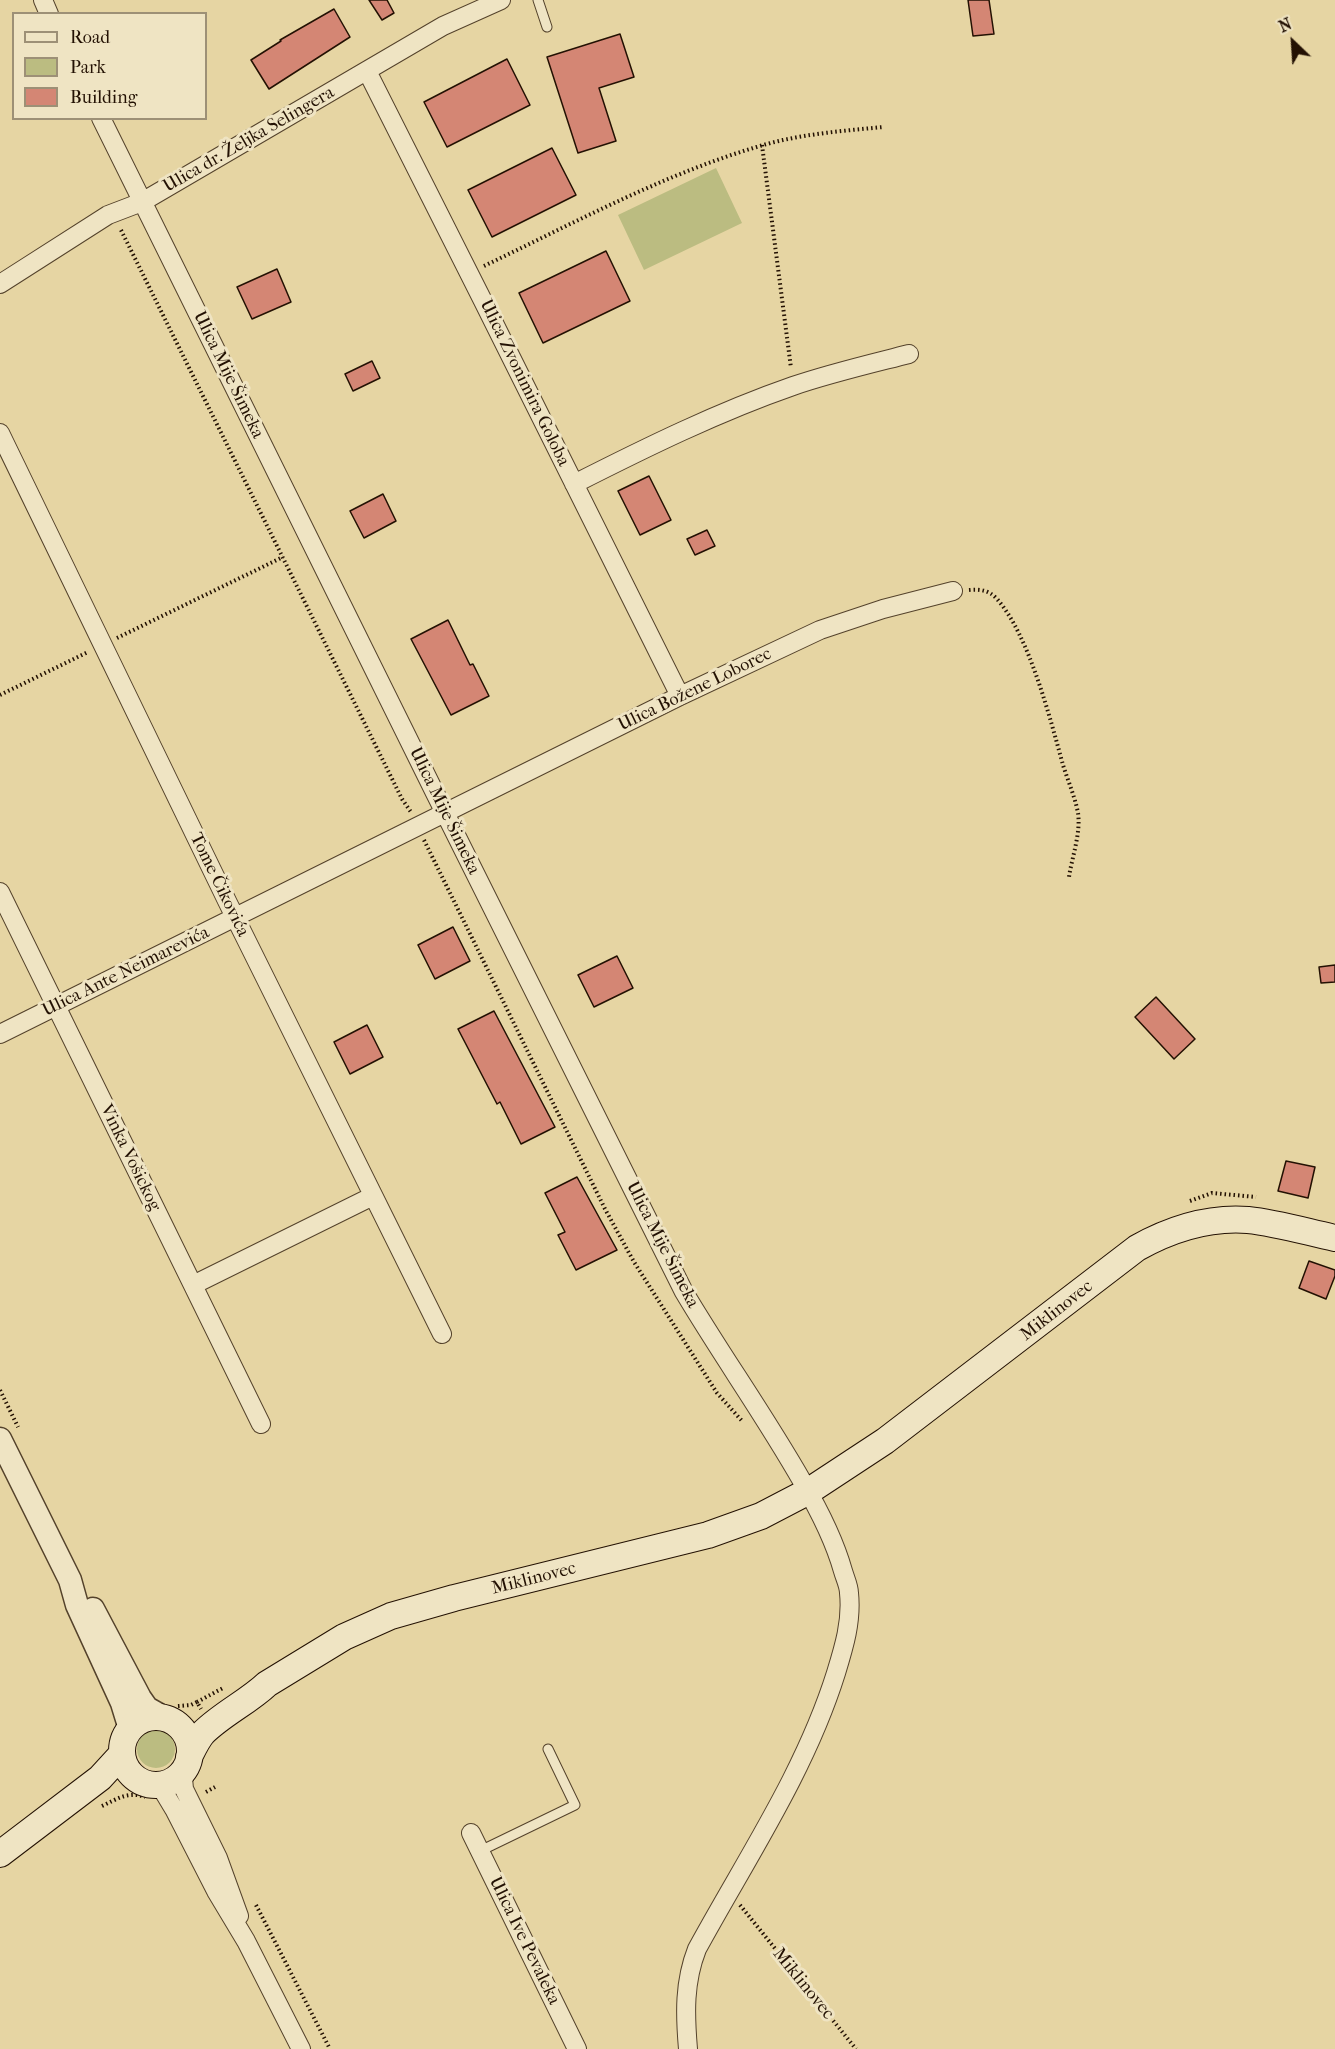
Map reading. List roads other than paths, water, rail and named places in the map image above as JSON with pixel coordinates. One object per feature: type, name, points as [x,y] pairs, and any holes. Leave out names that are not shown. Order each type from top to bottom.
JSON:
[{"type":"main road","name":"Miklinovec","points":[[187,1762],[196,1742],[211,1726],[254,1696],[267,1684],[344,1637],[391,1616],[454,1598],[708,1535],[761,1516],[809,1491],[885,1441],[1137,1248],[1160,1235],[1215,1220],[1249,1220],[1335,1238]]},
{"type":"main road","name":"Miklinovec","points":[[168,1720],[184,1720],[204,1713],[245,1691],[267,1684]]},
{"type":"main road","points":[[50,1817],[116,1786],[148,1787],[170,1781],[179,1775],[187,1762],[187,1738],[182,1729],[168,1720],[145,1719],[130,1729],[125,1737],[122,1754],[124,1764],[148,1787]]},
{"type":"main road","points":[[0,1854],[100,1778],[122,1754]]},
{"type":"street","name":"Ulica dr. Željka Selingera","points":[[0,284],[108,215],[142,201],[443,26],[501,0]]},
{"type":"street","name":"Ulica Zvonimira Goloba","points":[[367,71],[680,696]]},
{"type":"street","name":"Ulica Mije Šimeka","points":[[102,120],[684,1292],[809,1491]]},
{"type":"street","points":[[574,483],[690,428],[792,386],[847,369],[909,354]]},
{"type":"street","name":"Tome Čikovića","points":[[0,433],[442,1334]]},
{"type":"street","name":"Ulica Božene Loborec","points":[[445,814],[680,696],[820,630],[883,609],[954,591]]},
{"type":"street","name":"Ulica Ante Neimarevića","points":[[0,1034],[445,814]]},
{"type":"street","name":"Vinka Vošickog","points":[[0,892],[261,1424]]},
{"type":"street","points":[[193,1285],[373,1196]]},
{"type":"street","points":[[0,1439],[70,1580],[77,1605],[122,1703],[130,1729]]},
{"type":"street","points":[[688,2049],[685,2001],[691,1965],[697,1948],[769,1821],[814,1734],[844,1647],[849,1618],[849,1592],[835,1543],[809,1491]]},
{"type":"street","points":[[70,1580],[94,1610],[140,1698],[147,1708],[168,1720]]},
{"type":"street","points":[[187,1762],[183,1778],[184,1789],[218,1858],[246,1941]]},
{"type":"street","points":[[148,1787],[174,1809],[216,1892],[246,1941],[301,2049]]},
{"type":"street","name":"Ulica Ive Pevaleka","points":[[471,1833],[578,2049]]},
{"type":"lane","points":[[538,0],[547,27]]},
{"type":"lane","points":[[480,1851],[575,1805],[548,1749]]}]
